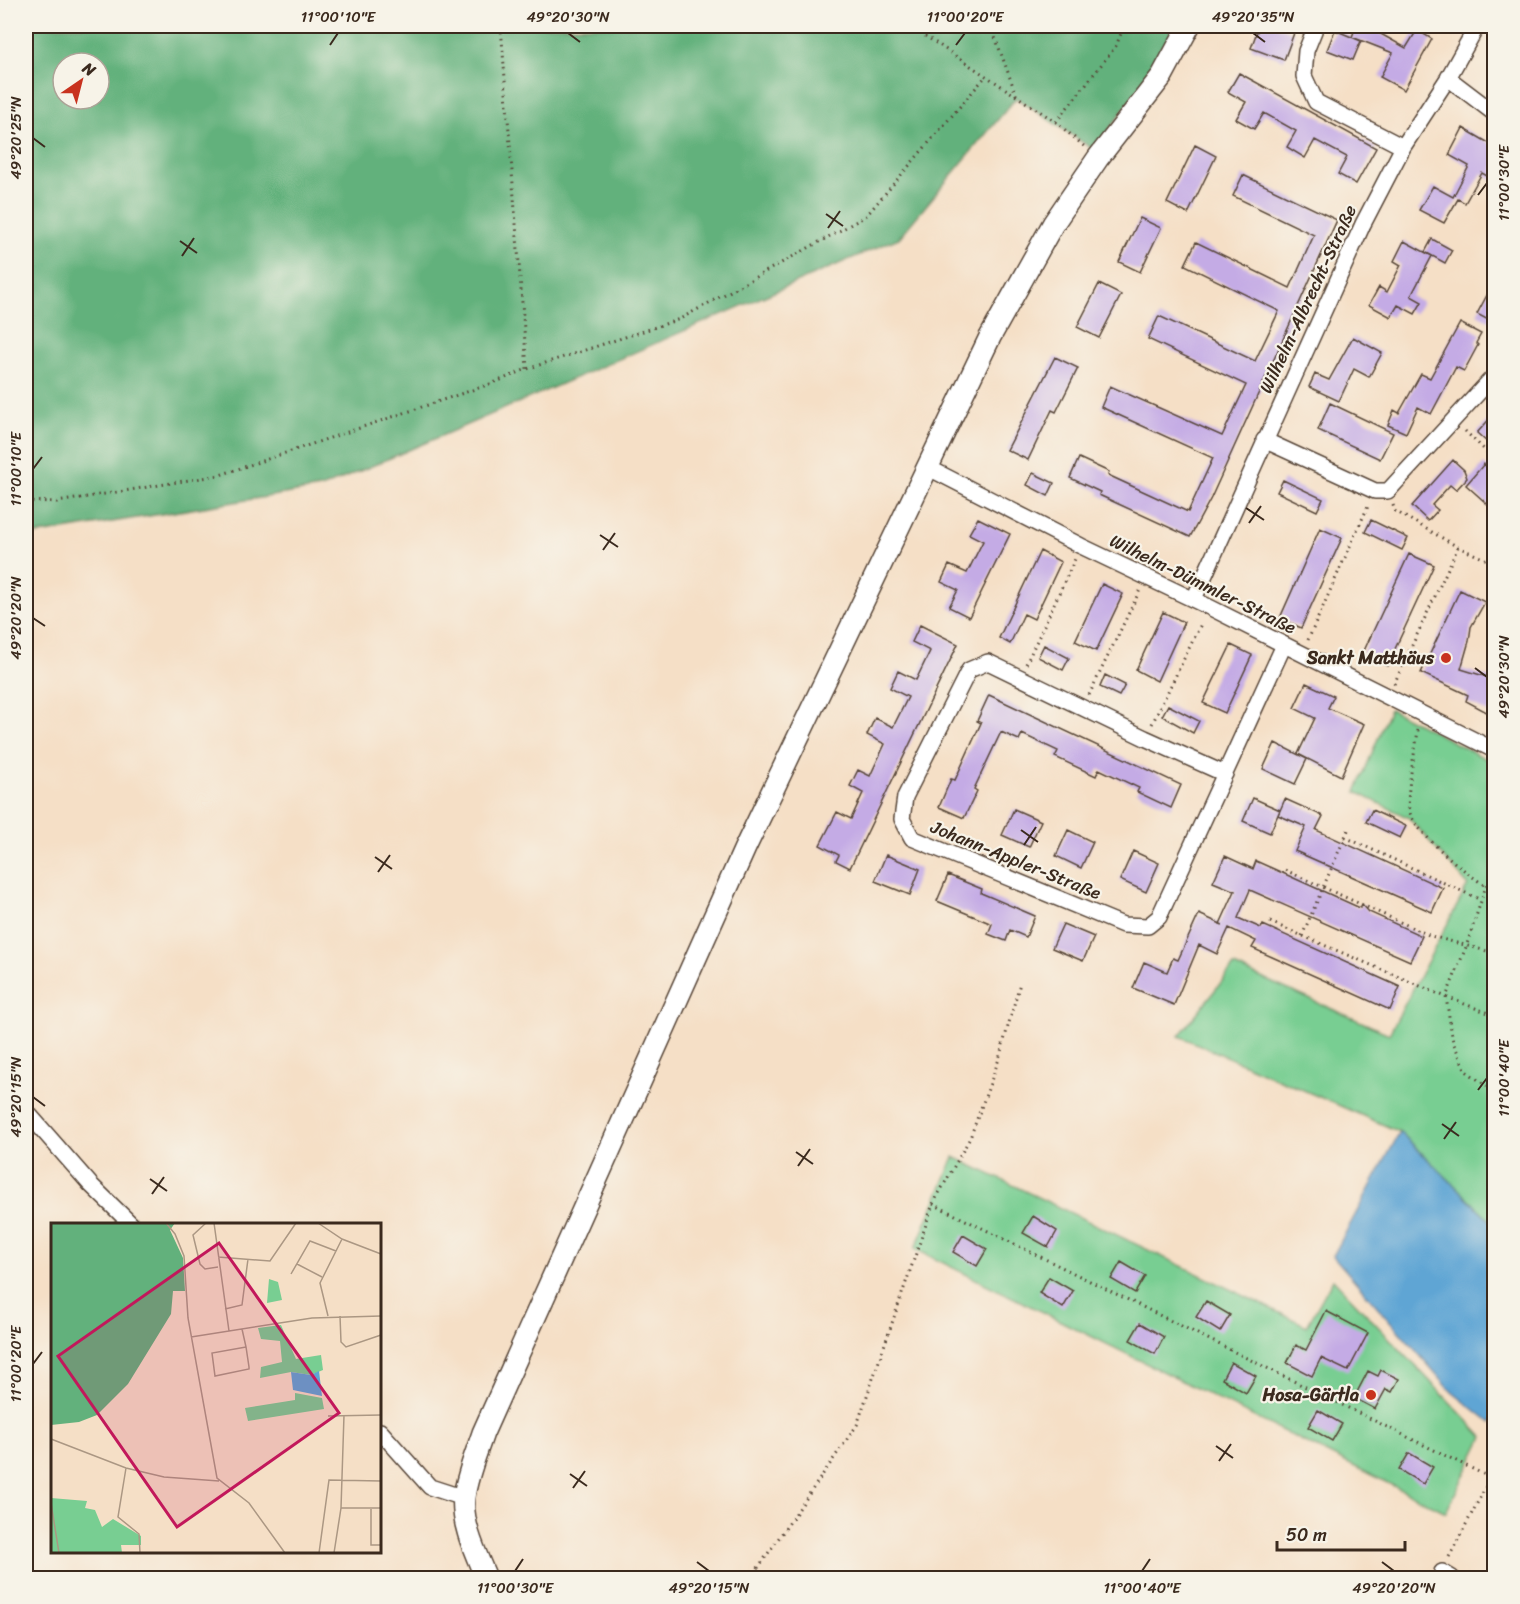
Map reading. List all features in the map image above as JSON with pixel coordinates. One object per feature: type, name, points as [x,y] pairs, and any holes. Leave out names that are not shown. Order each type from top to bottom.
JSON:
[{"type":"main road","points":[[486,1578],[465,1522],[464,1498],[483,1433],[745,848],[927,467],[1020,280],[1053,224],[1098,158],[1162,76],[1189,26]]},
{"type":"street","points":[[1316,26],[1306,51],[1304,76],[1316,102],[1403,147]]},
{"type":"street","name":"Wilhelm-Albrecht-Straße","points":[[1194,599],[1363,224],[1403,147],[1448,78],[1477,26]]},
{"type":"street","points":[[1448,78],[1494,113]]},
{"type":"street","points":[[1264,440],[1381,491],[1454,421],[1494,376]]},
{"type":"street","name":"Wilhelm-Dümmler-Straße","points":[[927,467],[1081,546],[1194,599],[1494,750]]},
{"type":"street","name":"Johann-Appler-Straße","points":[[1225,774],[988,662],[969,670],[905,797],[902,819],[912,838],[1122,925],[1148,926],[1159,917],[1225,774],[1284,645]]},
{"type":"street","points":[[26,1111],[90,1184],[130,1223]]},
{"type":"street","points":[[381,1432],[430,1487],[464,1498]]},
{"type":"path","points":[[501,26],[527,369]]},
{"type":"path","points":[[910,26],[1056,122],[1098,158]]},
{"type":"path","points":[[991,26],[1017,97]]},
{"type":"path","points":[[1056,122],[1116,46],[1124,26]]},
{"type":"path","points":[[26,501],[57,502],[220,475],[496,382],[527,369],[680,320],[866,216],[986,76]]},
{"type":"path","points":[[1454,421],[1494,459]]},
{"type":"path","points":[[1302,654],[1381,491],[1395,511],[1458,547],[1494,563]]},
{"type":"path","points":[[1020,678],[1081,546]]},
{"type":"path","points":[[1389,697],[1458,547]]},
{"type":"path","points":[[1083,708],[1146,577]]},
{"type":"path","points":[[1145,738],[1209,607]]},
{"type":"path","points":[[1420,714],[1408,796],[1410,813],[1418,827],[1472,877],[1486,886]]},
{"type":"path","points":[[1302,936],[1349,828]]},
{"type":"path","points":[[1345,837],[1481,900]]},
{"type":"path","points":[[1284,870],[1431,936],[1494,953]]},
{"type":"path","points":[[1494,875],[1486,886],[1466,947],[1446,997],[1454,1042],[1467,1071],[1494,1091]]},
{"type":"path","points":[[1270,922],[1494,1015]]},
{"type":"path","points":[[751,1578],[857,1425],[933,1204],[970,1138],[999,1059],[1020,983]]},
{"type":"path","points":[[933,1204],[1491,1478]]},
{"type":"path","points":[[1447,1575],[1494,1472]]},
{"type":"green space","points":[[26,26],[1180,26],[1170,47],[1094,150],[1016,98],[899,238],[321,488],[26,536]]},
{"type":"green space","points":[[1390,709],[1494,763],[1494,1058],[1490,1074],[1494,1077],[1494,1224],[1400,1132],[1179,1036],[1234,966],[1389,1034],[1468,885],[1409,818],[1356,792]]},
{"type":"green space","points":[[954,1157],[1307,1326],[1333,1279],[1483,1437],[1446,1512],[915,1249]]},
{"type":"water","points":[[1400,1132],[1494,1224],[1494,1418],[1491,1423],[1452,1392],[1333,1256]]},
{"type":"building","points":[[1259,26],[1276,26],[1294,33],[1284,60],[1251,48]]},
{"type":"building","points":[[1356,26],[1380,32],[1406,48],[1417,30],[1432,39],[1404,90],[1380,77],[1393,53],[1352,37]]},
{"type":"building","points":[[1335,30],[1361,41],[1353,60],[1327,50]]},
{"type":"building","points":[[1239,73],[1376,148],[1356,184],[1338,174],[1347,157],[1315,140],[1305,158],[1287,147],[1296,131],[1264,113],[1254,129],[1236,119],[1246,102],[1228,92]]},
{"type":"building","points":[[1463,128],[1494,146],[1494,180],[1482,173],[1465,203],[1458,199],[1444,223],[1419,210],[1433,186],[1453,197],[1469,166],[1449,155]]},
{"type":"building","points":[[1195,145],[1216,156],[1188,214],[1167,203]]},
{"type":"building","points":[[1243,175],[1337,220],[1211,498],[1190,537],[1099,495],[1100,492],[1070,478],[1079,458],[1109,472],[1108,475],[1188,512],[1213,458],[1101,407],[1110,386],[1222,436],[1246,385],[1148,339],[1159,316],[1255,361],[1279,311],[1185,265],[1196,242],[1290,288],[1314,235],[1233,196]]},
{"type":"building","points":[[1140,218],[1161,228],[1140,272],[1119,262]]},
{"type":"building","points":[[1432,239],[1452,250],[1445,263],[1425,252]]},
{"type":"building","points":[[1404,241],[1432,256],[1411,296],[1422,302],[1415,314],[1398,305],[1391,317],[1369,305],[1379,287],[1387,292],[1401,265],[1394,261]]},
{"type":"building","points":[[1494,282],[1494,323],[1477,314]]},
{"type":"building","points":[[1099,284],[1121,295],[1099,338],[1077,327]]},
{"type":"building","points":[[1460,323],[1481,334],[1476,343],[1478,345],[1464,371],[1456,367],[1431,414],[1418,407],[1406,433],[1388,425],[1394,410],[1399,413],[1421,374],[1430,378]]},
{"type":"building","points":[[1353,337],[1382,353],[1369,377],[1354,369],[1339,401],[1309,387],[1315,374],[1329,380]]},
{"type":"building","points":[[1055,357],[1078,368],[1056,412],[1052,410],[1028,460],[1007,450]]},
{"type":"building","points":[[1330,403],[1393,433],[1380,459],[1318,430]]},
{"type":"building","points":[[1494,414],[1494,437],[1488,443],[1477,433]]},
{"type":"building","points":[[1453,460],[1464,470],[1467,478],[1456,490],[1450,485],[1432,505],[1438,510],[1428,521],[1412,506]]},
{"type":"building","points":[[1484,464],[1494,474],[1494,510],[1466,485]]},
{"type":"building","points":[[1033,473],[1054,483],[1048,496],[1027,485]]},
{"type":"building","points":[[1283,480],[1323,499],[1317,511],[1277,492]]},
{"type":"building","points":[[978,518],[1010,534],[969,617],[949,607],[958,590],[941,582],[949,565],[967,573],[983,541],[969,534]]},
{"type":"building","points":[[1371,520],[1408,538],[1402,550],[1365,532]]},
{"type":"building","points":[[1320,528],[1342,538],[1301,628],[1280,618]]},
{"type":"building","points":[[1040,551],[1061,562],[1034,619],[1024,614],[1010,644],[999,638]]},
{"type":"building","points":[[1409,554],[1434,565],[1387,666],[1362,655]]},
{"type":"building","points":[[1102,584],[1123,594],[1096,651],[1075,641]]},
{"type":"building","name":"Sankt Matthäus","points":[[1460,590],[1485,602],[1471,627],[1461,669],[1494,679],[1494,716],[1466,701],[1468,695],[1421,673]]},
{"type":"building","points":[[1163,612],[1184,622],[1157,681],[1136,670]]},
{"type":"building","points":[[920,625],[958,644],[850,868],[836,861],[839,855],[820,845],[837,812],[851,819],[863,793],[850,786],[858,770],[870,776],[885,744],[867,735],[875,718],[893,727],[908,697],[890,688],[898,671],[916,680],[930,651],[912,642]]},
{"type":"building","points":[[1044,645],[1069,658],[1063,670],[1038,657]]},
{"type":"building","points":[[1231,645],[1252,655],[1225,713],[1203,703]]},
{"type":"building","points":[[1105,675],[1125,685],[1119,696],[1100,687]]},
{"type":"building","points":[[1306,683],[1334,696],[1328,708],[1364,724],[1341,776],[1298,754],[1315,718],[1294,708]]},
{"type":"building","points":[[989,695],[1181,785],[1171,808],[1137,792],[1139,788],[1099,769],[1096,776],[1055,757],[1058,751],[1022,734],[1019,740],[1001,732],[974,789],[977,791],[964,818],[939,807],[951,779],[955,780],[981,723],[977,721]]},
{"type":"building","points":[[1168,705],[1199,721],[1193,733],[1162,716]]},
{"type":"building","points":[[1275,743],[1307,759],[1295,784],[1263,769]]},
{"type":"building","points":[[1253,798],[1280,810],[1270,833],[1243,821]]},
{"type":"building","points":[[1285,799],[1323,816],[1316,830],[1443,888],[1432,912],[1295,851],[1306,827],[1278,815]]},
{"type":"building","points":[[1014,809],[1041,821],[1029,847],[1002,835]]},
{"type":"building","points":[[1372,810],[1406,826],[1400,838],[1366,822]]},
{"type":"building","points":[[1068,830],[1093,842],[1081,868],[1056,856]]},
{"type":"building","points":[[1133,851],[1159,863],[1146,892],[1120,880]]},
{"type":"building","points":[[886,855],[920,869],[910,895],[875,881]]},
{"type":"building","points":[[1225,856],[1253,869],[1256,861],[1360,908],[1362,904],[1369,912],[1422,936],[1410,961],[1250,890],[1238,918],[1261,928],[1263,925],[1400,987],[1390,1010],[1252,948],[1256,941],[1229,928],[1217,954],[1199,945],[1174,1005],[1133,988],[1144,962],[1167,972],[1173,958],[1178,960],[1199,914],[1220,924],[1235,891],[1213,882]]},
{"type":"building","points":[[948,875],[982,889],[981,893],[1035,916],[1026,937],[1010,930],[1006,941],[988,934],[992,924],[937,901]]},
{"type":"building","points":[[1063,924],[1094,937],[1083,961],[1052,948]]},
{"type":"building","points":[[1033,1216],[1057,1231],[1048,1247],[1023,1233]]},
{"type":"building","points":[[963,1235],[987,1249],[977,1266],[953,1252]]},
{"type":"building","points":[[1121,1262],[1145,1276],[1135,1293],[1111,1279]]},
{"type":"building","points":[[1049,1277],[1073,1291],[1063,1308],[1039,1293]]},
{"type":"building","points":[[1206,1301],[1230,1315],[1220,1332],[1196,1317]]},
{"type":"building","points":[[1326,1311],[1368,1333],[1348,1371],[1321,1358],[1312,1376],[1287,1363],[1296,1345],[1306,1350]]},
{"type":"building","points":[[1140,1323],[1164,1337],[1155,1354],[1130,1340]]},
{"type":"building","points":[[1231,1362],[1256,1376],[1246,1393],[1222,1379]]},
{"type":"building","points":[[1381,1370],[1399,1379],[1392,1392],[1386,1389],[1375,1409],[1354,1398],[1368,1371],[1378,1376]]},
{"type":"building","points":[[1318,1410],[1342,1424],[1332,1441],[1308,1427]]},
{"type":"building","points":[[1409,1453],[1433,1467],[1423,1484],[1399,1470]]},
{"type":"place","name":"Sankt Matthäus","points":[[1446,658]]},
{"type":"place","name":"Hosa-Gärtla","points":[[1371,1395]]}]
